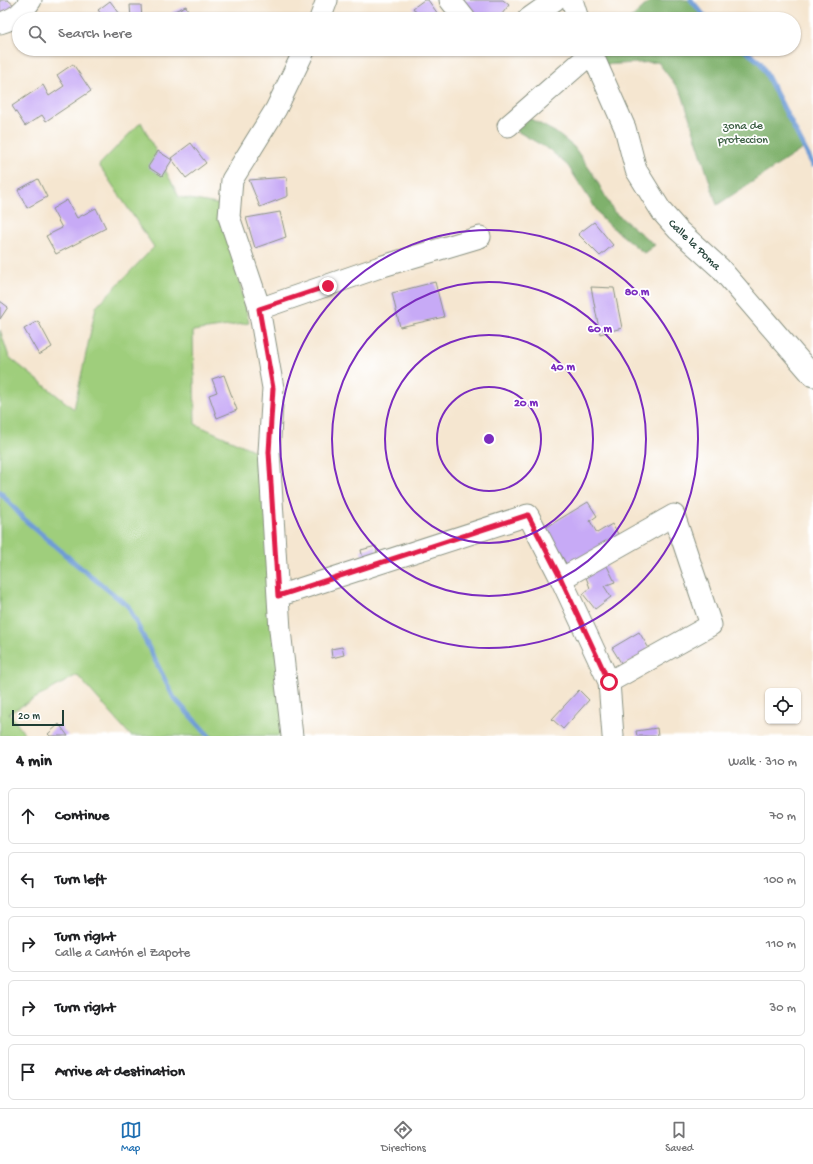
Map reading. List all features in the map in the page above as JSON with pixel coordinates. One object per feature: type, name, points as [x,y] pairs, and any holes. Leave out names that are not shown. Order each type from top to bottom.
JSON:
[{"type":"street","points":[[22,12],[31,0]]},
{"type":"street","points":[[323,12],[327,0]]},
{"type":"street","points":[[450,0],[459,12]]},
{"type":"street","points":[[538,12],[555,0]]},
{"type":"street","points":[[572,0],[576,12]]},
{"type":"street","points":[[0,22],[12,18]]},
{"type":"street","points":[[292,736],[278,596],[269,452],[273,388],[259,309],[229,217],[232,180],[276,109],[302,56]]},
{"type":"street","points":[[508,126],[585,56]]},
{"type":"street","name":"Calle la Poma","points":[[595,56],[625,128],[636,170],[662,212],[678,230],[720,268],[813,376]]},
{"type":"street","points":[[259,309],[383,266],[480,237]]},
{"type":"street","points":[[278,596],[528,515],[561,579],[609,682],[613,736]]},
{"type":"street","points":[[561,579],[674,515],[711,625],[609,682]]},
{"type":"green space","points":[[651,0],[691,0],[701,12],[638,12]]},
{"type":"green space","name":"zona de proteccion","points":[[596,56],[750,56],[762,66],[804,148],[717,205],[682,94],[658,62],[597,65]]},
{"type":"green space","points":[[525,116],[555,132],[574,147],[593,174],[614,212],[655,245],[644,253],[603,220],[568,166],[550,150],[508,126]]},
{"type":"green space","points":[[141,122],[179,197],[222,205],[249,323],[193,331],[195,424],[262,454],[286,736],[131,736],[77,675],[9,713],[26,736],[0,736],[0,330],[9,357],[74,409],[96,307],[154,247],[99,165]]},
{"type":"building","points":[[0,0],[8,0],[15,6],[0,15]]},
{"type":"building","points":[[424,0],[428,0],[437,12],[416,12],[413,8]]},
{"type":"building","points":[[456,0],[503,0],[509,5],[504,12],[465,12]]},
{"type":"building","points":[[110,1],[118,12],[100,12],[98,10]]},
{"type":"building","points":[[130,5],[141,5],[142,12],[130,12]]},
{"type":"building","points":[[186,6],[188,12],[172,12]]},
{"type":"building","points":[[73,64],[91,91],[46,121],[42,115],[25,126],[12,106],[43,85],[49,96],[64,86],[57,75]]},
{"type":"building","points":[[191,143],[206,163],[186,178],[171,158]]},
{"type":"building","points":[[158,151],[172,160],[162,176],[148,167]]},
{"type":"building","points":[[287,177],[288,196],[260,207],[249,180]]},
{"type":"building","points":[[38,179],[47,197],[27,208],[18,190]]},
{"type":"building","points":[[67,200],[77,218],[96,208],[106,228],[56,254],[46,236],[62,228],[52,209]]},
{"type":"building","points":[[280,212],[286,237],[255,248],[246,218]]},
{"type":"building","points":[[594,222],[613,245],[600,256],[578,234]]},
{"type":"building","points":[[435,282],[444,317],[400,327],[392,293]]},
{"type":"building","points":[[591,287],[614,288],[622,328],[600,334]]},
{"type":"building","points":[[0,301],[8,307],[0,319]]},
{"type":"building","points":[[38,321],[52,347],[39,355],[24,329]]},
{"type":"building","points":[[224,375],[237,410],[217,418],[209,395],[217,392],[212,379]]},
{"type":"building","points":[[588,502],[597,516],[590,521],[597,533],[612,524],[621,539],[570,570],[545,528]]},
{"type":"building","points":[[376,546],[378,560],[364,563],[361,550]]},
{"type":"building","points":[[604,560],[615,582],[604,586],[611,597],[595,609],[583,594],[590,588],[584,572]]},
{"type":"building","points":[[639,632],[650,650],[623,666],[612,648]]},
{"type":"building","points":[[342,647],[344,655],[332,658],[331,649]]},
{"type":"building","points":[[579,690],[589,700],[563,729],[552,719]]},
{"type":"building","points":[[59,724],[68,736],[50,736],[48,734]]},
{"type":"building","points":[[657,728],[658,736],[637,736],[636,731]]},
{"type":"waterway","points":[[691,0],[701,12]]},
{"type":"waterway","points":[[752,56],[760,62],[813,165]]},
{"type":"waterway","points":[[0,492],[24,519],[128,606],[174,698],[209,736]]},
{"type":"route","points":[[328,286],[259,309],[273,388],[269,452],[278,596],[528,515],[561,579],[609,682]]}]
